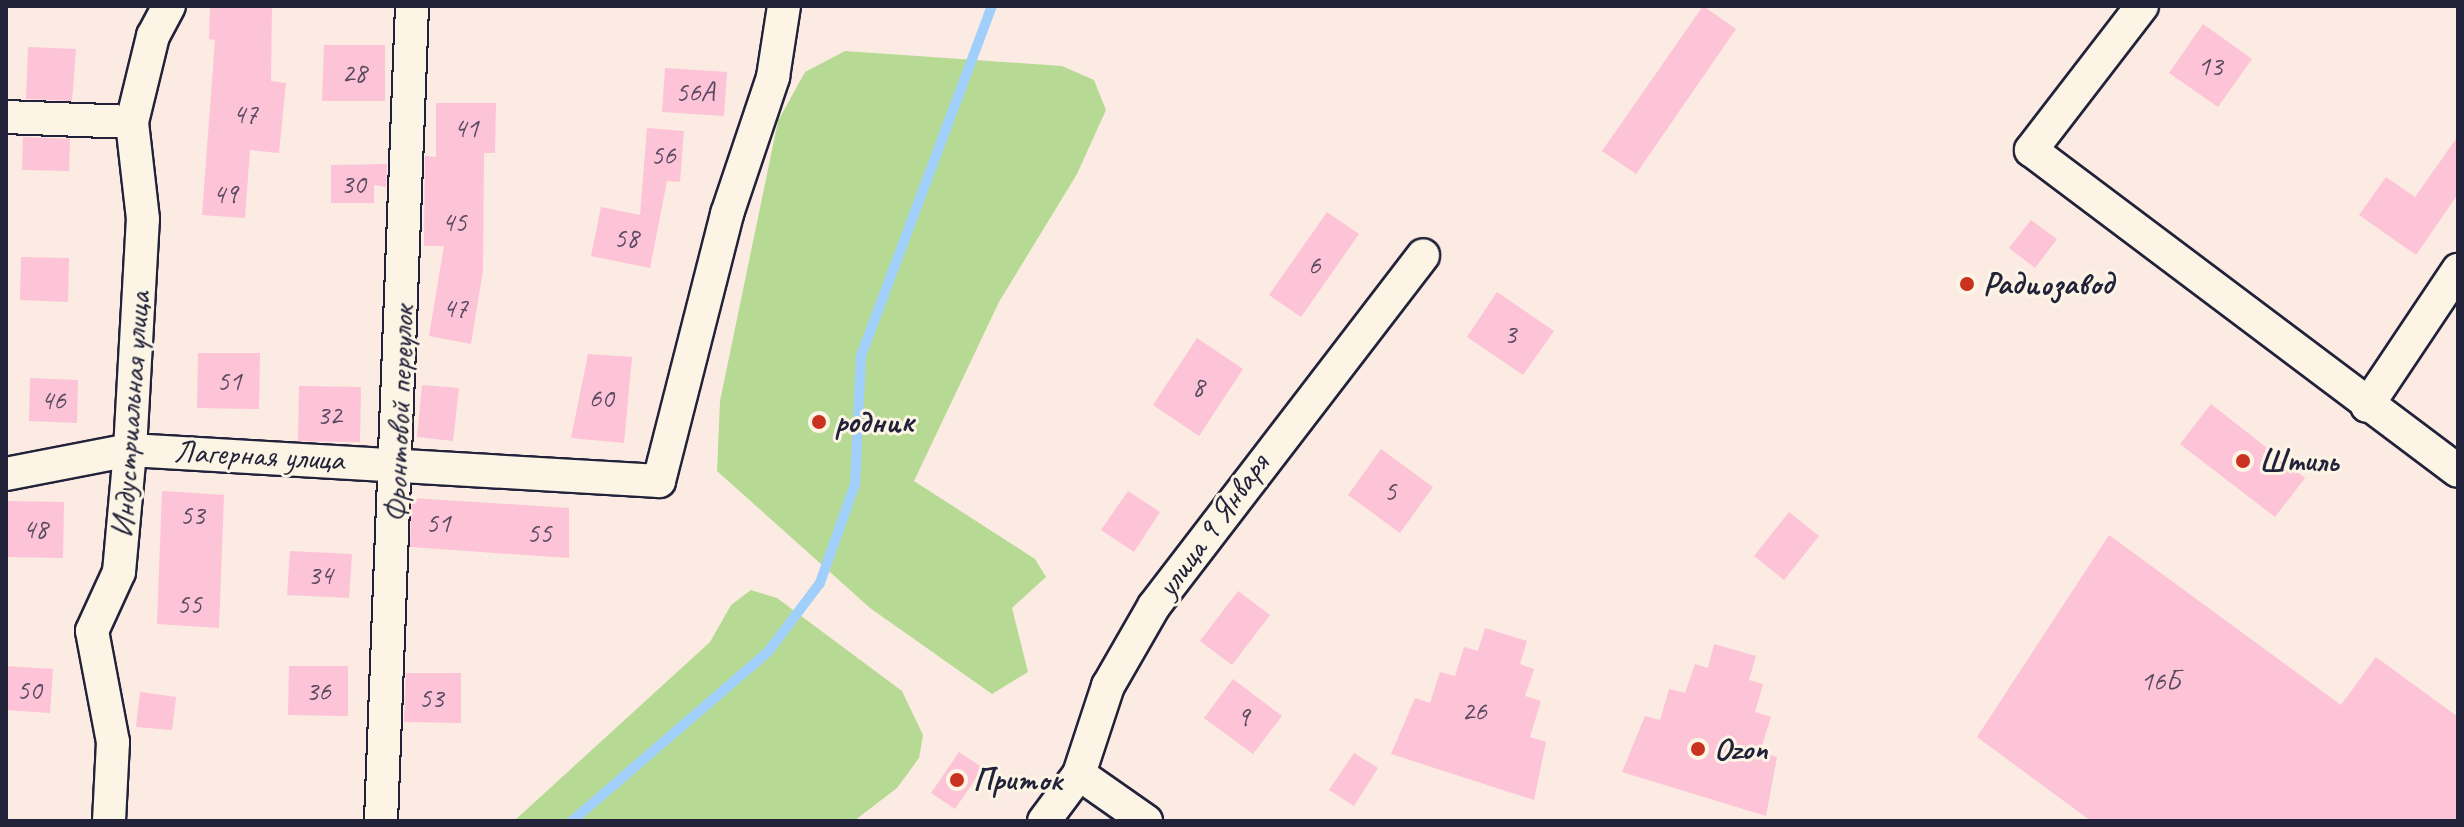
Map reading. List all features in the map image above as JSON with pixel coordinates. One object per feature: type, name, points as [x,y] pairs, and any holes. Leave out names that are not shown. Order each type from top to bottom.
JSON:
[{"type":"street","name":"Индустриальная улица","points":[[109,821],[113,742],[92,631],[119,572],[130,450],[143,219],[132,122],[153,36],[169,6]]},
{"type":"street","name":"Фронтовой переулок","points":[[381,821],[399,463],[412,6]]},
{"type":"street","name":"Лагерная улица","points":[[6,474],[71,467],[130,450],[399,463],[659,481],[727,214],[773,77],[784,6]]},
{"type":"street","points":[[2142,6],[2031,150],[2367,406],[2458,471]]},
{"type":"street","points":[[6,117],[132,122]]},
{"type":"street","name":"улица 9 Января","points":[[1044,821],[1079,774],[1108,686],[1154,606],[1423,255]]},
{"type":"street","points":[[2367,406],[2458,270]]},
{"type":"street","points":[[1079,774],[1146,821]]},
{"type":"green space","points":[[845,51],[1062,66],[1094,80],[1106,110],[1077,174],[999,302],[914,481],[1035,559],[1046,577],[1012,608],[1028,672],[992,694],[870,608],[717,471],[720,401],[778,121],[805,72]]},
{"type":"green space","points":[[751,590],[777,598],[902,691],[923,735],[919,758],[897,788],[854,821],[514,821],[710,642],[731,605]]},
{"type":"building","points":[[210,6],[272,6],[271,81],[286,83],[279,153],[250,150],[245,218],[202,215],[215,40],[209,39]]},
{"type":"building","points":[[1703,6],[1736,29],[1636,174],[1602,151]]},
{"type":"building","points":[[2203,24],[2252,59],[2218,107],[2169,73]]},
{"type":"building","points":[[324,45],[385,45],[385,101],[322,101]]},
{"type":"building","points":[[28,47],[76,49],[72,101],[26,99]]},
{"type":"building","points":[[665,68],[727,72],[724,116],[662,112]]},
{"type":"building","points":[[436,103],[496,103],[495,153],[484,153],[483,270],[471,344],[429,336],[444,246],[424,246],[425,156],[436,157]]},
{"type":"building","points":[[647,128],[684,131],[680,182],[667,181],[650,268],[591,256],[601,207],[640,215]]},
{"type":"building","points":[[2458,136],[2458,194],[2416,255],[2359,215],[2386,177],[2415,197]]},
{"type":"building","points":[[23,137],[70,139],[69,171],[22,170]]},
{"type":"building","points":[[387,164],[386,187],[374,185],[374,203],[331,203],[331,165]]},
{"type":"building","points":[[1327,212],[1359,234],[1301,317],[1269,295]]},
{"type":"building","points":[[2031,220],[2057,239],[2035,268],[2009,248]]},
{"type":"building","points":[[21,257],[69,258],[68,302],[20,300]]},
{"type":"building","points":[[1497,292],[1554,331],[1523,375],[1467,337]]},
{"type":"building","points":[[1197,338],[1243,369],[1199,436],[1153,405]]},
{"type":"building","points":[[198,353],[260,353],[259,409],[197,408]]},
{"type":"building","points":[[588,354],[632,357],[624,443],[571,438]]},
{"type":"building","points":[[30,378],[78,380],[77,423],[29,421]]},
{"type":"building","points":[[422,385],[459,388],[453,441],[417,437]]},
{"type":"building","points":[[299,386],[361,387],[360,442],[298,441]]},
{"type":"building","name":"Штиль","points":[[2211,404],[2305,478],[2275,517],[2180,444]]},
{"type":"building","points":[[1381,449],[1433,487],[1400,533],[1348,495]]},
{"type":"building","points":[[162,491],[224,495],[219,628],[157,624]]},
{"type":"building","points":[[1128,491],[1160,512],[1134,552],[1101,530]]},
{"type":"building","points":[[412,498],[569,508],[569,558],[410,547]]},
{"type":"building","points":[[6,501],[64,502],[63,558],[6,557]]},
{"type":"building","points":[[1789,512],[1819,536],[1784,580],[1754,556]]},
{"type":"building","points":[[2109,535],[2341,705],[2376,657],[2458,717],[2458,821],[2091,821],[1977,737]]},
{"type":"building","points":[[290,551],[352,554],[349,598],[287,595]]},
{"type":"building","points":[[1238,591],[1270,615],[1232,665],[1200,641]]},
{"type":"building","points":[[1485,628],[1527,641],[1520,664],[1534,669],[1525,696],[1541,701],[1530,737],[1546,742],[1534,800],[1391,754],[1415,698],[1430,703],[1440,672],[1455,676],[1464,647],[1478,651]]},
{"type":"building","points":[[1714,644],[1756,656],[1749,680],[1763,684],[1755,712],[1771,717],[1760,752],[1777,757],[1766,816],[1622,772],[1645,716],[1660,720],[1669,689],[1685,693],[1695,664],[1708,668]]},
{"type":"building","points":[[6,666],[53,669],[50,713],[6,710]]},
{"type":"building","points":[[289,666],[348,666],[348,716],[288,715]]},
{"type":"building","points":[[406,673],[461,673],[461,723],[404,722]]},
{"type":"building","points":[[1233,679],[1282,716],[1253,754],[1204,718]]},
{"type":"building","points":[[140,692],[176,697],[172,730],[136,727]]},
{"type":"building","name":"Приток","points":[[959,752],[983,768],[955,809],[931,793]]},
{"type":"building","points":[[1354,753],[1378,768],[1354,806],[1329,790]]},
{"type":"waterway","points":[[572,821],[768,652],[820,583],[855,484],[861,356],[992,6]]},
{"type":"place","name":"Радиозавод","points":[[1967,284]]},
{"type":"place","name":"родник","points":[[819,422]]},
{"type":"place","name":"Штиль","points":[[2243,461]]},
{"type":"place","name":"Ozon","points":[[1698,749]]},
{"type":"place","name":"Приток","points":[[957,780]]}]
